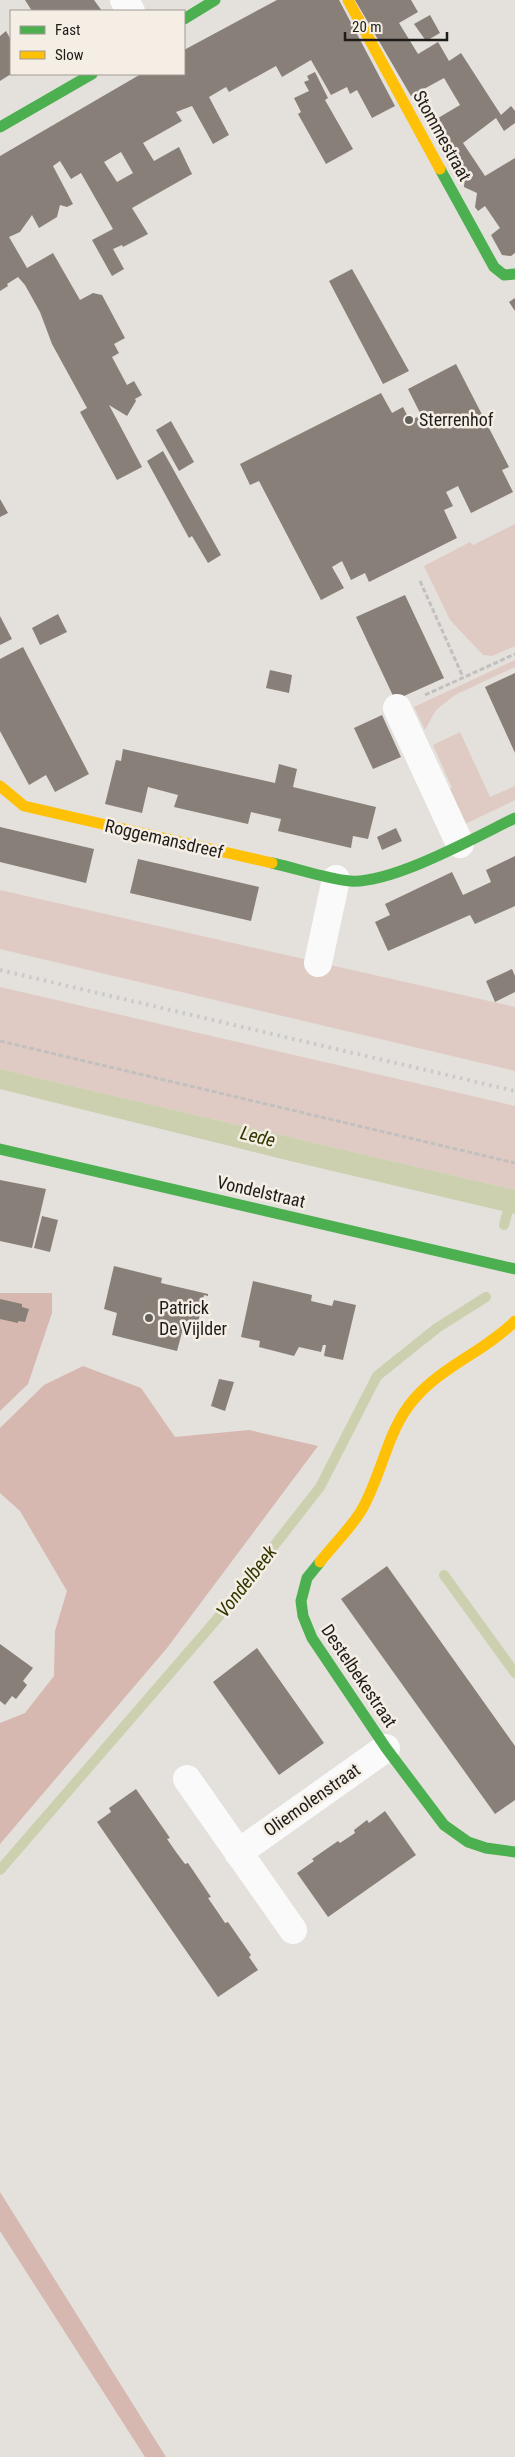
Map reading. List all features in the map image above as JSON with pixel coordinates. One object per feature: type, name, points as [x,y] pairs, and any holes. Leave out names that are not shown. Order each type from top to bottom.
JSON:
[{"type":"street","points":[[185,18],[215,0]]},
{"type":"street","name":"Stommestraat","points":[[348,0],[494,267],[504,274],[515,274]]},
{"type":"street","points":[[0,127],[90,75]]},
{"type":"street","points":[[397,708],[460,844]]},
{"type":"street","name":"Roggemansdreef","points":[[0,786],[24,806],[352,882],[370,880],[460,844],[515,818]]},
{"type":"street","points":[[318,963],[336,879]]},
{"type":"street","name":"Vondelstraat","points":[[0,1149],[515,1270]]},
{"type":"street","name":"Destelbekestraat","points":[[515,1321],[501,1335],[436,1378],[412,1399],[404,1412],[361,1511],[307,1578],[303,1588],[300,1609],[306,1629],[386,1748],[453,1835],[473,1845],[515,1852]]},
{"type":"street","name":"Oliemolenstraat","points":[[238,1853],[386,1748]]},
{"type":"street","points":[[187,1779],[293,1930]]},
{"type":"path","points":[[420,581],[463,677]]},
{"type":"path","points":[[397,708],[515,654]]},
{"type":"path","points":[[0,1041],[515,1163]]},
{"type":"shaded area","points":[[515,524],[515,646],[492,656],[483,655],[450,620],[424,566],[470,542],[473,545]]},
{"type":"shaded area","points":[[515,660],[515,667],[455,695],[436,710],[425,730],[414,707]]},
{"type":"shaded area","points":[[460,732],[490,797],[515,786],[515,800],[463,825],[447,790],[452,788],[433,745]]},
{"type":"shaded area","points":[[0,890],[515,1007],[515,1071],[0,949]]},
{"type":"shaded area","points":[[0,987],[515,1106],[515,1190],[0,1069]]},
{"type":"shaded area","points":[[0,1293],[52,1293],[52,1313],[28,1384],[0,1411]]},
{"type":"shaded area","points":[[83,1366],[141,1388],[175,1437],[249,1430],[318,1446],[167,1648],[0,1844],[0,1723],[25,1713],[54,1676],[55,1631],[67,1591],[20,1511],[0,1493],[0,1428],[44,1385]]},
{"type":"shaded area","points":[[0,2192],[166,2457],[145,2457],[0,2231]]},
{"type":"water","name":"Lede","points":[[0,1069],[515,1190],[515,1214],[286,1160],[0,1089]]},
{"type":"building","points":[[25,0],[94,0],[101,10],[31,10]]},
{"type":"building","points":[[277,0],[339,0],[395,106],[372,118],[357,90],[350,94],[347,87],[331,95],[311,60],[282,77],[276,66],[229,92],[226,87],[209,97],[229,135],[213,144],[192,106],[176,112],[182,121],[143,143],[154,161],[179,147],[192,174],[132,208],[148,234],[123,247],[122,245],[113,249],[124,269],[112,276],[92,240],[113,229],[81,173],[71,179],[60,161],[53,166],[73,204],[67,207],[60,205],[57,217],[39,228],[32,215],[20,232],[9,237],[27,268],[53,253],[80,300],[93,293],[102,295],[125,338],[114,344],[119,353],[112,357],[127,385],[134,381],[142,395],[135,399],[136,401],[127,416],[109,405],[142,467],[117,480],[80,412],[87,408],[52,344],[40,312],[25,285],[18,277],[0,291],[0,156],[139,75],[185,75],[185,49]],"holes":[[[121,152],[133,173],[117,182],[104,162]]]},
{"type":"building","points":[[355,0],[411,0],[418,12],[399,23],[418,54],[438,42],[449,61],[461,53],[501,115],[511,106],[515,111],[515,123],[504,131],[496,118],[463,143],[485,176],[515,158],[515,253],[511,256],[502,255],[491,235],[500,228],[485,206],[478,211],[475,207],[477,193],[464,187],[465,176],[454,169],[428,124],[460,105],[444,78],[411,96]]},
{"type":"building","points":[[430,15],[440,33],[426,41],[414,24]]},
{"type":"building","points":[[6,31],[10,38],[10,75],[0,81],[0,36]]},
{"type":"building","points":[[315,72],[328,98],[325,100],[353,149],[326,164],[298,114],[301,112],[294,98],[309,91],[304,82],[309,80],[307,76]]},
{"type":"building","points":[[352,269],[409,371],[383,384],[329,281]]},
{"type":"building","points":[[515,298],[515,311],[509,302]]},
{"type":"building","points":[[456,364],[509,467],[502,470],[513,492],[471,513],[458,486],[446,492],[453,506],[444,510],[457,538],[369,582],[365,573],[351,580],[342,561],[332,567],[344,588],[321,600],[259,481],[250,485],[240,464],[381,393],[392,413],[403,407],[410,421],[421,415],[408,389]]},
{"type":"building","points":[[171,421],[194,462],[179,471],[156,430]]},
{"type":"building","points":[[163,451],[221,555],[208,563],[192,536],[189,538],[147,461]]},
{"type":"building","points":[[0,499],[8,513],[0,517]]},
{"type":"building","points":[[405,595],[444,678],[395,700],[356,617]]},
{"type":"building","points":[[58,614],[67,632],[40,645],[32,628]]},
{"type":"building","points":[[0,616],[12,639],[0,645]]},
{"type":"building","points":[[23,647],[89,774],[55,792],[46,775],[29,785],[0,731],[0,659]]},
{"type":"building","points":[[270,670],[292,675],[289,693],[266,688]]},
{"type":"building","points":[[515,673],[515,753],[485,687]]},
{"type":"building","points":[[382,715],[401,757],[373,769],[354,728]]},
{"type":"building","points":[[123,749],[275,783],[279,764],[297,769],[293,787],[376,807],[368,839],[353,836],[351,848],[278,831],[281,819],[251,812],[248,824],[174,807],[178,795],[148,787],[142,813],[105,804],[116,760],[121,761]]},
{"type":"building","points":[[0,827],[94,849],[86,883],[0,862]]},
{"type":"building","points":[[396,828],[402,841],[382,850],[377,837]]},
{"type":"building","points":[[515,856],[515,906],[475,924],[470,915],[388,951],[375,922],[390,915],[385,904],[452,872],[463,895],[491,882],[486,870]]},
{"type":"building","points":[[138,859],[259,887],[251,921],[130,893]]},
{"type":"building","points":[[512,969],[515,976],[515,992],[495,1002],[486,981]]},
{"type":"building","points":[[0,1180],[46,1189],[32,1248],[0,1241]]},
{"type":"building","points":[[42,1216],[58,1220],[50,1252],[34,1248]]},
{"type":"building","points":[[114,1266],[162,1278],[161,1283],[208,1294],[208,1296],[204,1295],[198,1323],[185,1321],[177,1351],[112,1335],[117,1313],[104,1309]]},
{"type":"building","points":[[253,1281],[312,1295],[311,1301],[332,1306],[334,1300],[356,1305],[343,1360],[324,1356],[326,1345],[323,1345],[321,1352],[299,1347],[294,1356],[259,1347],[260,1341],[241,1337]]},
{"type":"building","points":[[0,1299],[22,1304],[22,1307],[29,1309],[25,1322],[18,1321],[18,1323],[0,1319]]},
{"type":"building","points":[[219,1379],[234,1382],[225,1411],[211,1406]]},
{"type":"building","points":[[387,1566],[515,1746],[515,1800],[495,1814],[341,1599]]},
{"type":"building","points":[[0,1644],[33,1668],[23,1681],[27,1685],[16,1699],[12,1696],[5,1705],[0,1701]]},
{"type":"building","points":[[257,1648],[324,1743],[279,1775],[213,1682]]},
{"type":"building","points":[[136,1789],[170,1838],[167,1839],[176,1852],[185,1864],[188,1863],[211,1897],[208,1898],[225,1923],[228,1922],[251,1955],[249,1957],[258,1970],[218,1997],[97,1822],[111,1812],[109,1808]]},
{"type":"building","points":[[385,1811],[416,1855],[328,1917],[297,1873],[314,1861],[312,1859],[338,1841],[340,1843],[355,1833],[354,1830],[367,1820],[369,1823]]},
{"type":"waterway","name":"Vondelbeek","points":[[504,1225],[511,1199]]},
{"type":"waterway","name":"Vondelbeek","points":[[0,1870],[216,1620],[320,1487],[377,1376],[437,1328],[486,1297]]},
{"type":"waterway","points":[[444,1575],[515,1673]]},
{"type":"railway","points":[[0,970],[515,1091]]},
{"type":"traffic: fast","points":[[185,18],[215,0]]},
{"type":"traffic: fast","points":[[0,127],[90,75]]},
{"type":"traffic: fast","points":[[440,169],[494,267],[504,275],[515,274]]},
{"type":"traffic: fast","points":[[272,863],[341,880],[368,880],[388,875],[434,858],[515,818]]},
{"type":"traffic: fast","points":[[0,1149],[515,1269]]},
{"type":"traffic: fast","points":[[320,1562],[307,1578],[301,1601],[303,1616],[312,1638],[386,1748],[444,1825],[468,1842],[486,1848],[515,1852]]},
{"type":"traffic: slow","points":[[348,0],[440,169]]},
{"type":"traffic: slow","points":[[0,786],[24,806],[272,863]]},
{"type":"traffic: slow","points":[[320,1562],[361,1511],[391,1438],[406,1410],[415,1398],[438,1377],[491,1341],[515,1321]]},
{"type":"place","name":"Sterrenhof","points":[[409,420]]},
{"type":"place","name":"Patrick De Vijlder","points":[[149,1318]]}]
